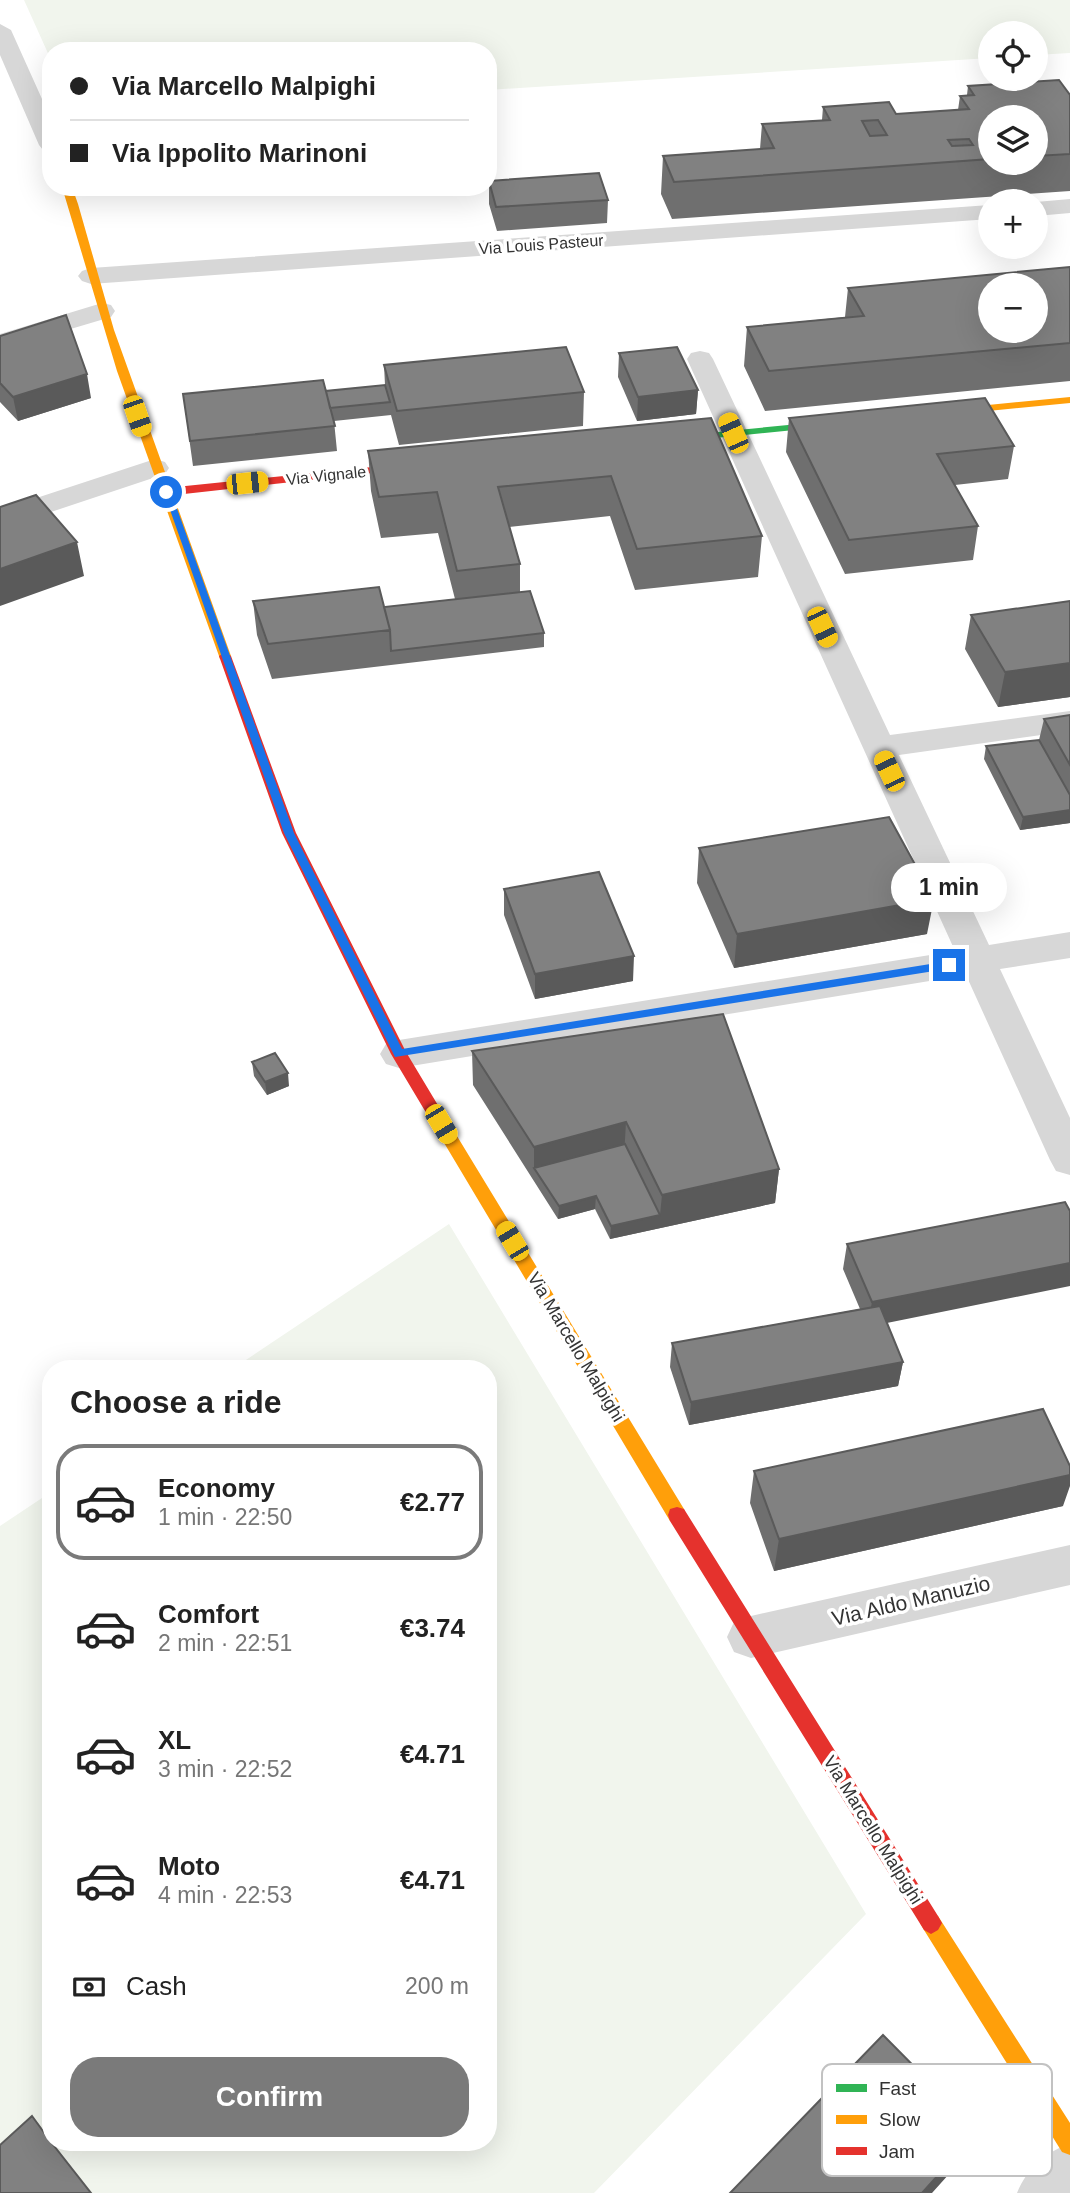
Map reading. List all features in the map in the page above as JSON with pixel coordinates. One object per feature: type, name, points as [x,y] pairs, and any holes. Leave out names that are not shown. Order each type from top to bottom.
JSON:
[{"type":"street","points":[[0,30],[42,125]]},
{"type":"street","name":"Via Marcello Malpighi","points":[[71,196],[79,217],[91,276],[102,310],[289,833],[399,1054],[751,1637],[1020,2064]]},
{"type":"street","points":[[1048,208],[1070,206]]},
{"type":"street","name":"Via Louis Pasteur","points":[[91,276],[978,213]]},
{"type":"street","points":[[0,342],[102,310]]},
{"type":"street","points":[[700,359],[1070,1160]]},
{"type":"street","points":[[922,415],[1070,400]]},
{"type":"street","points":[[650,442],[854,421]]},
{"type":"street","name":"Via Vignale","points":[[161,480],[443,463]]},
{"type":"street","points":[[0,520],[161,480]]},
{"type":"street","points":[[878,747],[1070,721]]},
{"type":"street","points":[[399,1054],[1070,945]]},
{"type":"street","name":"Via Aldo Manuzio","points":[[751,1637],[1070,1564]]},
{"type":"street","name":"Via Marcello Malpighi","points":[[1052,2115],[1070,2144]]},
{"type":"street","points":[[1045,2193],[1070,2171]]},
{"type":"shaded area","points":[[24,0],[1070,0],[1070,53],[1048,54],[1048,21],[978,21],[978,59],[497,89],[497,42],[43,42]]},
{"type":"shaded area","points":[[449,1224],[866,1914],[594,2193],[0,2193],[0,1526],[42,1498],[42,2151],[497,2151],[497,1360],[246,1360]]},
{"type":"building","points":[[1059,80],[1070,95],[1070,154],[1048,155],[1048,105],[978,105],[978,160],[674,182],[663,156],[774,148],[762,124],[830,120],[823,107],[889,102],[896,114],[969,109],[960,96],[974,95],[968,86],[978,85],[978,91],[1048,91],[1048,81]],"holes":[[[878,120],[887,135],[870,136],[862,121]],[[969,139],[973,145],[952,146],[948,140]]]},
{"type":"building","points":[[599,173],[608,200],[496,207],[493,196],[497,196],[497,180]]},
{"type":"building","points":[[1070,267],[1070,343],[769,371],[747,327],[864,316],[848,288],[978,276],[978,343],[1048,343],[1048,273],[1007,273]]},
{"type":"building","points":[[66,315],[87,374],[13,397],[0,383],[0,336]]},
{"type":"building","points":[[566,347],[584,392],[397,411],[384,365]]},
{"type":"building","points":[[677,347],[698,390],[638,397],[619,353]]},
{"type":"building","points":[[323,380],[335,426],[190,441],[183,394]]},
{"type":"building","points":[[385,385],[390,402],[330,408],[326,391]]},
{"type":"building","points":[[985,398],[1014,446],[937,454],[978,526],[849,540],[789,418]]},
{"type":"building","points":[[711,418],[762,536],[637,549],[611,476],[498,487],[520,564],[457,571],[437,492],[379,497],[368,451]]},
{"type":"building","points":[[36,495],[77,542],[0,569],[0,507]]},
{"type":"building","points":[[379,587],[390,630],[268,644],[253,601]]},
{"type":"building","points":[[530,591],[544,633],[391,651],[390,630],[384,607]]},
{"type":"building","points":[[1070,601],[1070,663],[1005,672],[971,615]]},
{"type":"building","points":[[1070,715],[1070,765],[1044,719]]},
{"type":"building","points":[[1039,740],[1070,795],[1070,810],[1023,817],[986,746]]},
{"type":"building","points":[[889,817],[934,899],[737,934],[699,848]]},
{"type":"building","points":[[599,872],[634,956],[535,974],[504,889]]},
{"type":"building","points":[[723,1014],[779,1169],[662,1195],[626,1122],[534,1147],[472,1051]]},
{"type":"building","points":[[275,1053],[288,1073],[265,1082],[252,1062]]},
{"type":"building","points":[[625,1144],[660,1215],[611,1226],[596,1196],[559,1206],[534,1168]]},
{"type":"building","points":[[1065,1202],[1070,1211],[1070,1263],[872,1302],[847,1244]]},
{"type":"building","points":[[880,1306],[903,1362],[691,1402],[672,1343]]},
{"type":"building","points":[[1043,1409],[1070,1466],[1070,1475],[779,1539],[754,1471]]},
{"type":"building","points":[[883,2035],[912,2064],[855,2064]]},
{"type":"building","points":[[822,2098],[822,2176],[937,2176],[922,2193],[730,2193]]},
{"type":"building","points":[[32,2116],[42,2130],[42,2151],[58,2151],[91,2193],[0,2193],[0,2145]]},
{"type":"traffic: fast","points":[[666,440],[840,423]]},
{"type":"traffic: slow","points":[[70,196],[103,312],[225,656]]},
{"type":"traffic: slow","points":[[938,413],[1070,400]]},
{"type":"traffic: slow","points":[[440,1122],[677,1515]]},
{"type":"traffic: slow","points":[[931,1923],[1020,2064]]},
{"type":"traffic: slow","points":[[1052,2115],[1070,2144]]},
{"type":"traffic: jam","points":[[166,492],[422,465]]},
{"type":"traffic: jam","points":[[225,656],[289,833],[399,1054],[440,1122]]},
{"type":"traffic: jam","points":[[677,1515],[931,1923]]},
{"type":"route","points":[[166,492],[289,833],[399,1054],[949,965]]}]
